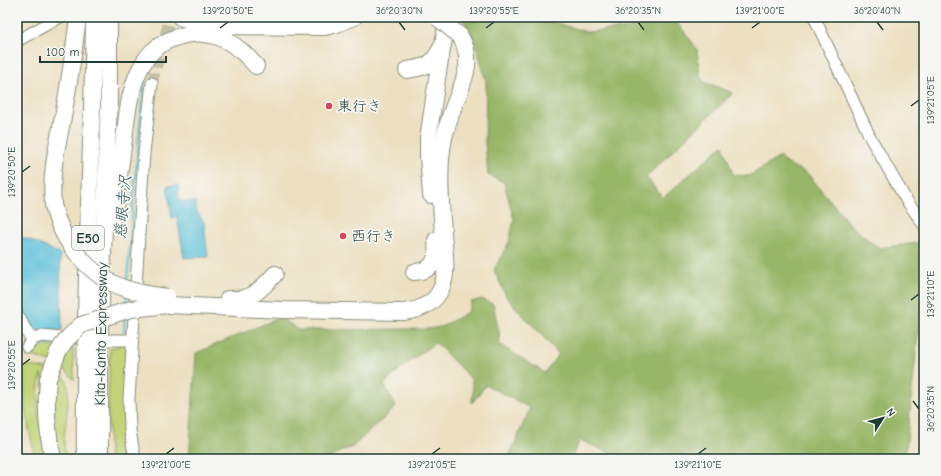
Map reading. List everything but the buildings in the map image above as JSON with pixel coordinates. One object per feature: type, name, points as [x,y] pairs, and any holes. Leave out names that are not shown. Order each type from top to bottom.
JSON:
[{"type":"highway","points":[[78,17],[68,85],[52,170],[51,189],[53,205],[59,227],[65,238],[83,260],[97,273],[123,288],[167,301],[283,310],[404,312],[414,311],[430,304],[441,289],[445,272],[440,196],[441,159],[446,129],[467,72],[468,62],[465,45],[460,36],[441,17]]},
{"type":"highway","name":"Kita-Kanto Expressway","points":[[85,459],[85,351],[93,103],[94,17]]},
{"type":"highway","name":"Kita-Kanto Expressway","points":[[100,459],[105,334],[109,17]]},
{"type":"highway","points":[[180,17],[217,26],[324,27],[337,24],[354,17]]},
{"type":"highway","points":[[414,272],[421,272],[427,269],[436,259],[437,245],[429,174],[428,138],[442,45],[441,17]]},
{"type":"highway","points":[[105,334],[116,196],[130,100],[137,76],[144,62],[156,49],[168,41],[186,34],[201,33],[216,36],[229,41],[241,50],[256,66]]},
{"type":"highway","points":[[407,70],[423,68],[430,64],[436,58],[442,45]]},
{"type":"highway","points":[[53,459],[48,437],[46,416],[48,379],[58,352],[65,341],[81,325],[131,309],[167,301],[244,299],[260,290],[275,274]]},
{"type":"street","points":[[17,41],[60,17]]},
{"type":"street","points":[[814,17],[871,139],[905,198],[924,224]]},
{"type":"street","points":[[135,459],[129,416],[132,340],[144,153],[152,83]]},
{"type":"street","points":[[17,313],[28,334],[30,343],[41,336],[74,339]]},
{"type":"street","points":[[105,334],[132,340]]},
{"type":"green space","points":[[461,17],[535,17],[587,32],[630,28],[644,17],[670,17],[680,26],[697,49],[700,77],[704,82],[733,93],[646,177],[663,198],[723,145],[733,175],[749,176],[780,157],[784,162],[808,174],[852,227],[879,248],[924,242],[924,276],[905,459],[624,459],[580,440],[571,459],[508,459],[530,408],[486,385],[472,403],[473,389],[471,379],[436,343],[399,370],[384,384],[396,407],[352,447],[339,452],[331,459],[189,459],[196,353],[276,319],[285,320],[298,330],[426,329],[441,327],[468,312],[471,302],[482,299],[493,304],[499,332],[500,345],[545,373],[559,354],[507,298],[494,270],[509,242],[514,220],[504,182],[488,175],[485,143],[486,81],[477,49],[466,24]]},
{"type":"green space","points":[[120,343],[125,344],[127,348],[127,442],[126,447],[121,451],[121,459],[109,459],[108,412],[110,348],[119,346]]},
{"type":"green space","points":[[43,346],[73,347],[74,380],[59,367],[31,356],[33,352]]},
{"type":"green space","points":[[26,366],[51,370],[60,374],[67,381],[67,415],[64,437],[66,459],[58,459],[41,374],[38,406],[47,459],[35,459],[25,409],[24,370]]},
{"type":"water","points":[[178,185],[179,201],[196,202],[196,210],[204,223],[208,257],[184,258],[177,217],[172,218],[167,186]]},
{"type":"water","points":[[20,237],[60,254],[62,329],[58,331],[34,331],[17,300],[17,249]]},
{"type":"waterway","name":"慈眼寺沢","points":[[127,284],[144,83]]},
{"type":"waterway","name":"慈眼寺沢","points":[[126,306],[127,295]]},
{"type":"waterway","name":"慈眼寺沢","points":[[124,332],[125,317]]},
{"type":"waterway","name":"慈眼寺沢","points":[[41,344],[58,343]]},
{"type":"tunnel","points":[[152,83],[170,17]]},
{"type":"place","name":"東行き","points":[[329,106]]},
{"type":"place","name":"西行き","points":[[343,236]]}]
